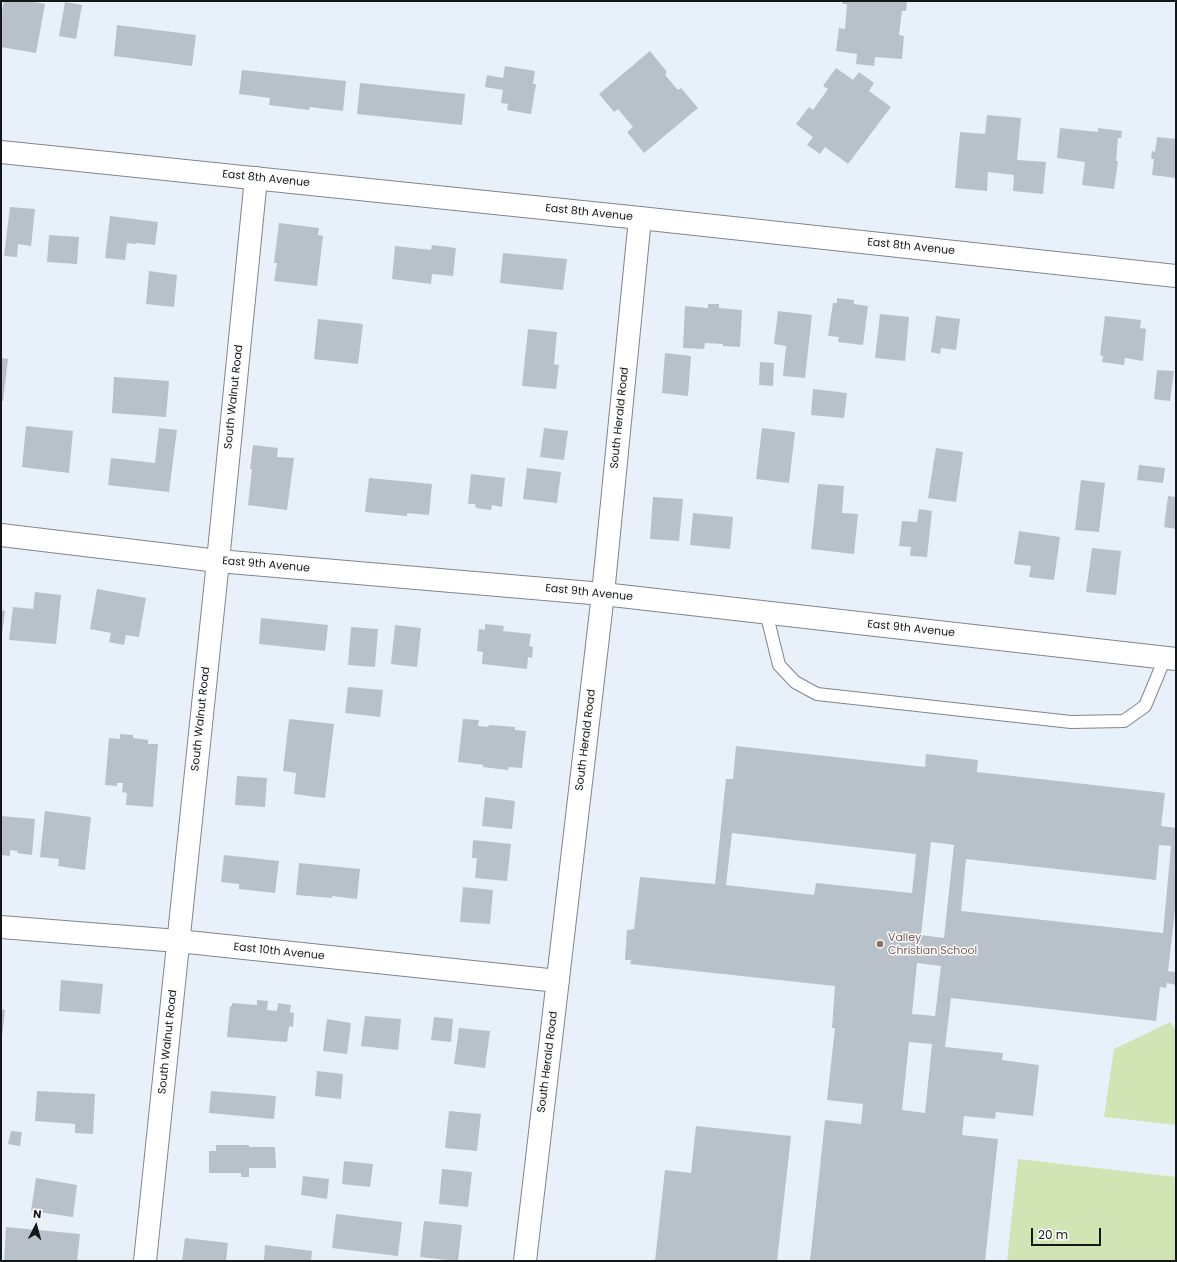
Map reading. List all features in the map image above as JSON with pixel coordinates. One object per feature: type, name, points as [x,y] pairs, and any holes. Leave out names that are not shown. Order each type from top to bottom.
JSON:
[{"type":"street","name":"East 8th Avenue","points":[[1,152],[640,218],[1176,276]]},
{"type":"street","name":"South Walnut Road","points":[[144,1261],[218,561],[256,178]]},
{"type":"street","name":"South Herald Road","points":[[525,1261],[603,594],[640,218]]},
{"type":"street","name":"East 9th Avenue","points":[[1,535],[218,561],[603,594],[1170,658]]},
{"type":"street","name":"East 10th Avenue","points":[[1,927],[178,941],[558,981]]},
{"type":"lane","points":[[766,612],[780,665],[795,682],[817,694],[825,695],[1071,722],[1124,721],[1145,706],[1170,658]]},
{"type":"green space","points":[[1170,1022],[1176,1031],[1176,1125],[1104,1117],[1114,1049]]},
{"type":"green space","points":[[1018,1159],[1176,1177],[1176,1261],[1007,1261]]},
{"type":"building","points":[[4,1],[27,1],[45,4],[36,53],[1,47],[1,16]]},
{"type":"building","points":[[843,1],[907,1],[906,11],[902,11],[899,35],[904,36],[902,59],[875,57],[874,66],[856,64],[857,54],[836,51],[839,28],[845,29],[847,4],[842,4]]},
{"type":"building","points":[[65,2],[82,5],[76,39],[59,36]]},
{"type":"building","points":[[117,25],[196,35],[192,66],[114,56]]},
{"type":"building","points":[[650,51],[667,72],[665,75],[678,90],[681,88],[698,108],[644,153],[627,132],[633,127],[618,109],[614,112],[599,94]]},
{"type":"building","points":[[505,66],[535,71],[533,84],[536,84],[531,114],[507,110],[508,104],[501,103],[503,90],[485,87],[487,75],[503,78]]},
{"type":"building","points":[[836,68],[853,80],[859,72],[874,83],[869,91],[891,107],[848,164],[825,147],[820,154],[807,145],[813,137],[796,124],[809,107],[813,110],[828,89],[823,86]]},
{"type":"building","points":[[242,70],[346,81],[343,111],[310,107],[309,110],[269,105],[270,98],[239,94]]},
{"type":"building","points":[[360,83],[465,94],[462,125],[357,114]]},
{"type":"building","points":[[987,115],[1021,118],[1017,160],[1046,162],[1043,194],[1013,191],[1014,175],[988,172],[987,191],[955,188],[960,132],[985,134]]},
{"type":"building","points":[[1060,128],[1098,132],[1098,128],[1122,131],[1121,138],[1118,138],[1116,161],[1118,161],[1114,189],[1082,185],[1085,162],[1057,158]]},
{"type":"building","points":[[1157,137],[1176,139],[1176,178],[1152,175],[1154,159],[1151,159],[1152,151],[1155,152]]},
{"type":"building","points":[[10,207],[35,209],[31,246],[18,244],[17,257],[4,256]]},
{"type":"building","points":[[110,216],[158,222],[155,245],[127,243],[125,260],[105,258]]},
{"type":"building","points":[[279,223],[319,228],[318,235],[323,236],[317,286],[274,281],[277,263],[274,263]]},
{"type":"building","points":[[49,235],[79,237],[77,264],[47,262]]},
{"type":"building","points":[[432,245],[456,248],[453,276],[432,274],[431,284],[392,279],[395,246],[431,250]]},
{"type":"building","points":[[503,253],[567,259],[563,290],[500,283]]},
{"type":"building","points":[[149,271],[177,275],[174,307],[146,304]]},
{"type":"building","points":[[837,298],[854,300],[854,304],[868,306],[863,345],[838,342],[839,337],[828,336],[833,303],[837,303]]},
{"type":"building","points":[[708,304],[719,304],[719,308],[742,310],[740,347],[705,343],[704,349],[683,348],[685,306],[708,308]]},
{"type":"building","points":[[778,311],[812,315],[805,378],[783,376],[786,346],[774,344]]},
{"type":"building","points":[[880,314],[909,317],[905,361],[875,358]]},
{"type":"building","points":[[936,316],[960,319],[956,350],[941,348],[940,354],[931,352]]},
{"type":"building","points":[[1105,316],[1141,320],[1140,328],[1146,329],[1143,361],[1125,358],[1124,365],[1102,362],[1103,356],[1100,355]]},
{"type":"building","points":[[318,319],[363,324],[358,364],[314,359]]},
{"type":"building","points":[[528,329],[557,332],[554,364],[559,365],[556,389],[522,386]]},
{"type":"building","points":[[665,353],[691,356],[688,396],[662,393]]},
{"type":"building","points":[[1,358],[8,359],[3,401],[1,401]]},
{"type":"building","points":[[760,362],[774,363],[773,386],[759,385]]},
{"type":"building","points":[[1157,370],[1174,371],[1170,401],[1154,399]]},
{"type":"building","points":[[114,377],[169,381],[166,417],[112,413]]},
{"type":"building","points":[[813,389],[847,393],[844,418],[811,415]]},
{"type":"building","points":[[26,426],[73,431],[69,473],[22,467]]},
{"type":"building","points":[[159,428],[177,430],[169,492],[108,485],[111,458],[155,463]]},
{"type":"building","points":[[544,428],[568,431],[564,460],[540,457]]},
{"type":"building","points":[[762,428],[795,432],[789,483],[756,479]]},
{"type":"building","points":[[253,445],[278,448],[277,457],[294,458],[287,510],[248,505]]},
{"type":"building","points":[[936,448],[963,452],[956,502],[928,498]]},
{"type":"building","points":[[1139,465],[1165,468],[1163,483],[1137,480]]},
{"type":"building","points":[[527,468],[561,472],[557,503],[523,499]]},
{"type":"building","points":[[471,474],[505,478],[502,507],[492,505],[491,510],[476,508],[475,504],[468,504]]},
{"type":"building","points":[[369,478],[432,484],[429,515],[407,513],[407,516],[365,512]]},
{"type":"building","points":[[1081,480],[1105,483],[1099,532],[1075,530]]},
{"type":"building","points":[[818,484],[844,486],[842,513],[858,514],[854,554],[811,549]]},
{"type":"building","points":[[1168,496],[1176,497],[1176,529],[1164,527]]},
{"type":"building","points":[[653,497],[683,499],[679,541],[650,539]]},
{"type":"building","points":[[919,509],[932,511],[927,557],[910,556],[911,547],[899,546],[902,521],[917,522]]},
{"type":"building","points":[[693,513],[733,517],[730,549],[690,545]]},
{"type":"building","points":[[1019,531],[1060,537],[1054,580],[1029,577],[1031,566],[1014,564]]},
{"type":"building","points":[[1092,548],[1121,551],[1116,595],[1086,592]]},
{"type":"building","points":[[97,589],[146,598],[139,637],[126,635],[124,645],[109,642],[111,633],[90,629]]},
{"type":"building","points":[[35,592],[61,595],[56,644],[9,640],[13,607],[33,609]]},
{"type":"building","points":[[1,610],[5,611],[2,635],[1,635]]},
{"type":"building","points":[[261,618],[328,625],[325,651],[259,644]]},
{"type":"building","points":[[485,624],[504,626],[503,631],[531,634],[529,646],[533,647],[532,658],[528,657],[527,669],[482,664],[483,652],[477,651],[479,629],[485,630]]},
{"type":"building","points":[[395,625],[421,628],[417,667],[391,664]]},
{"type":"building","points":[[351,627],[378,629],[375,667],[348,665]]},
{"type":"building","points":[[348,687],[383,690],[380,717],[345,713]]},
{"type":"building","points":[[289,719],[334,724],[325,798],[294,794],[296,773],[283,771]]},
{"type":"building","points":[[463,719],[479,720],[478,726],[488,727],[489,725],[515,727],[515,730],[526,731],[522,768],[509,767],[508,770],[458,762]]},
{"type":"building","points":[[120,734],[133,735],[133,738],[148,740],[148,744],[158,744],[153,807],[126,805],[127,793],[122,792],[123,783],[117,783],[117,786],[105,785],[109,738],[120,739]]},
{"type":"building","points":[[736,746],[925,767],[926,754],[978,760],[977,772],[1165,793],[1161,826],[1176,828],[1176,902],[1168,971],[1176,972],[1176,985],[1167,983],[1166,988],[1160,987],[1156,1021],[951,998],[945,1047],[1003,1053],[1002,1060],[1039,1065],[1033,1116],[996,1112],[995,1119],[964,1116],[962,1135],[998,1139],[985,1261],[810,1261],[825,1120],[861,1124],[863,1104],[827,1100],[835,1028],[832,1028],[835,986],[630,964],[631,960],[625,960],[627,930],[634,929],[640,877],[715,884],[726,779],[733,779]],"holes":[[[732,833],[916,854],[912,893],[816,883],[814,895],[726,885]],[[931,842],[954,845],[944,938],[921,935]],[[1159,845],[1171,846],[1163,933],[961,911],[966,859],[1156,880]],[[917,963],[941,966],[935,1016],[912,1014]],[[909,1042],[932,1044],[925,1113],[902,1110]]]},
{"type":"building","points":[[237,776],[267,778],[265,807],[235,805]]},
{"type":"building","points":[[485,797],[515,801],[512,829],[482,826]]},
{"type":"building","points":[[45,811],[91,817],[85,870],[58,866],[59,859],[40,857]]},
{"type":"building","points":[[1,816],[35,819],[32,855],[17,853],[18,851],[10,850],[10,856],[1,855]]},
{"type":"building","points":[[473,840],[511,844],[507,881],[475,878],[477,858],[472,858]]},
{"type":"building","points":[[224,855],[279,861],[275,893],[239,889],[239,884],[221,882]]},
{"type":"building","points":[[299,863],[360,869],[357,899],[332,896],[332,898],[296,895]]},
{"type":"building","points":[[463,887],[493,890],[490,924],[460,922]]},
{"type":"building","points":[[61,980],[103,984],[100,1014],[59,1011]]},
{"type":"building","points":[[257,1000],[268,1001],[267,1010],[277,1011],[278,1003],[291,1005],[290,1012],[294,1013],[293,1027],[289,1026],[287,1042],[227,1037],[230,1006],[232,1006],[232,1003],[257,1005]]},
{"type":"building","points":[[1,1009],[5,1010],[2,1037],[1,1037]]},
{"type":"building","points":[[365,1016],[401,1019],[398,1050],[361,1046]]},
{"type":"building","points":[[434,1017],[453,1019],[451,1042],[431,1040]]},
{"type":"building","points":[[327,1019],[351,1023],[347,1054],[323,1051]]},
{"type":"building","points":[[459,1028],[490,1031],[485,1068],[454,1064]]},
{"type":"building","points":[[317,1071],[343,1074],[341,1099],[315,1096]]},
{"type":"building","points":[[37,1091],[95,1094],[93,1134],[75,1133],[75,1124],[35,1121]]},
{"type":"building","points":[[211,1091],[276,1096],[274,1119],[209,1113]]},
{"type":"building","points":[[449,1111],[481,1114],[477,1151],[445,1148]]},
{"type":"building","points":[[696,1126],[791,1136],[777,1261],[655,1261],[665,1170],[691,1173]]},
{"type":"building","points":[[11,1131],[22,1132],[20,1146],[8,1144]]},
{"type":"building","points":[[216,1145],[275,1147],[276,1168],[249,1168],[249,1177],[241,1177],[241,1173],[209,1173],[209,1151],[216,1151]]},
{"type":"building","points":[[344,1161],[373,1164],[370,1187],[342,1184]]},
{"type":"building","points":[[442,1169],[472,1172],[468,1207],[439,1204]]},
{"type":"building","points":[[303,1176],[329,1179],[327,1199],[301,1195]]},
{"type":"building","points":[[36,1178],[77,1185],[73,1217],[31,1211]]},
{"type":"building","points":[[336,1214],[402,1222],[398,1256],[332,1248]]},
{"type":"building","points":[[424,1221],[462,1225],[458,1261],[420,1257]]},
{"type":"building","points":[[6,1227],[80,1234],[77,1261],[4,1261]]},
{"type":"building","points":[[185,1238],[228,1243],[226,1261],[182,1261]]},
{"type":"building","points":[[265,1245],[312,1251],[311,1261],[264,1261]]},
{"type":"place","name":"Valley Christian School","points":[[880,944]]}]
